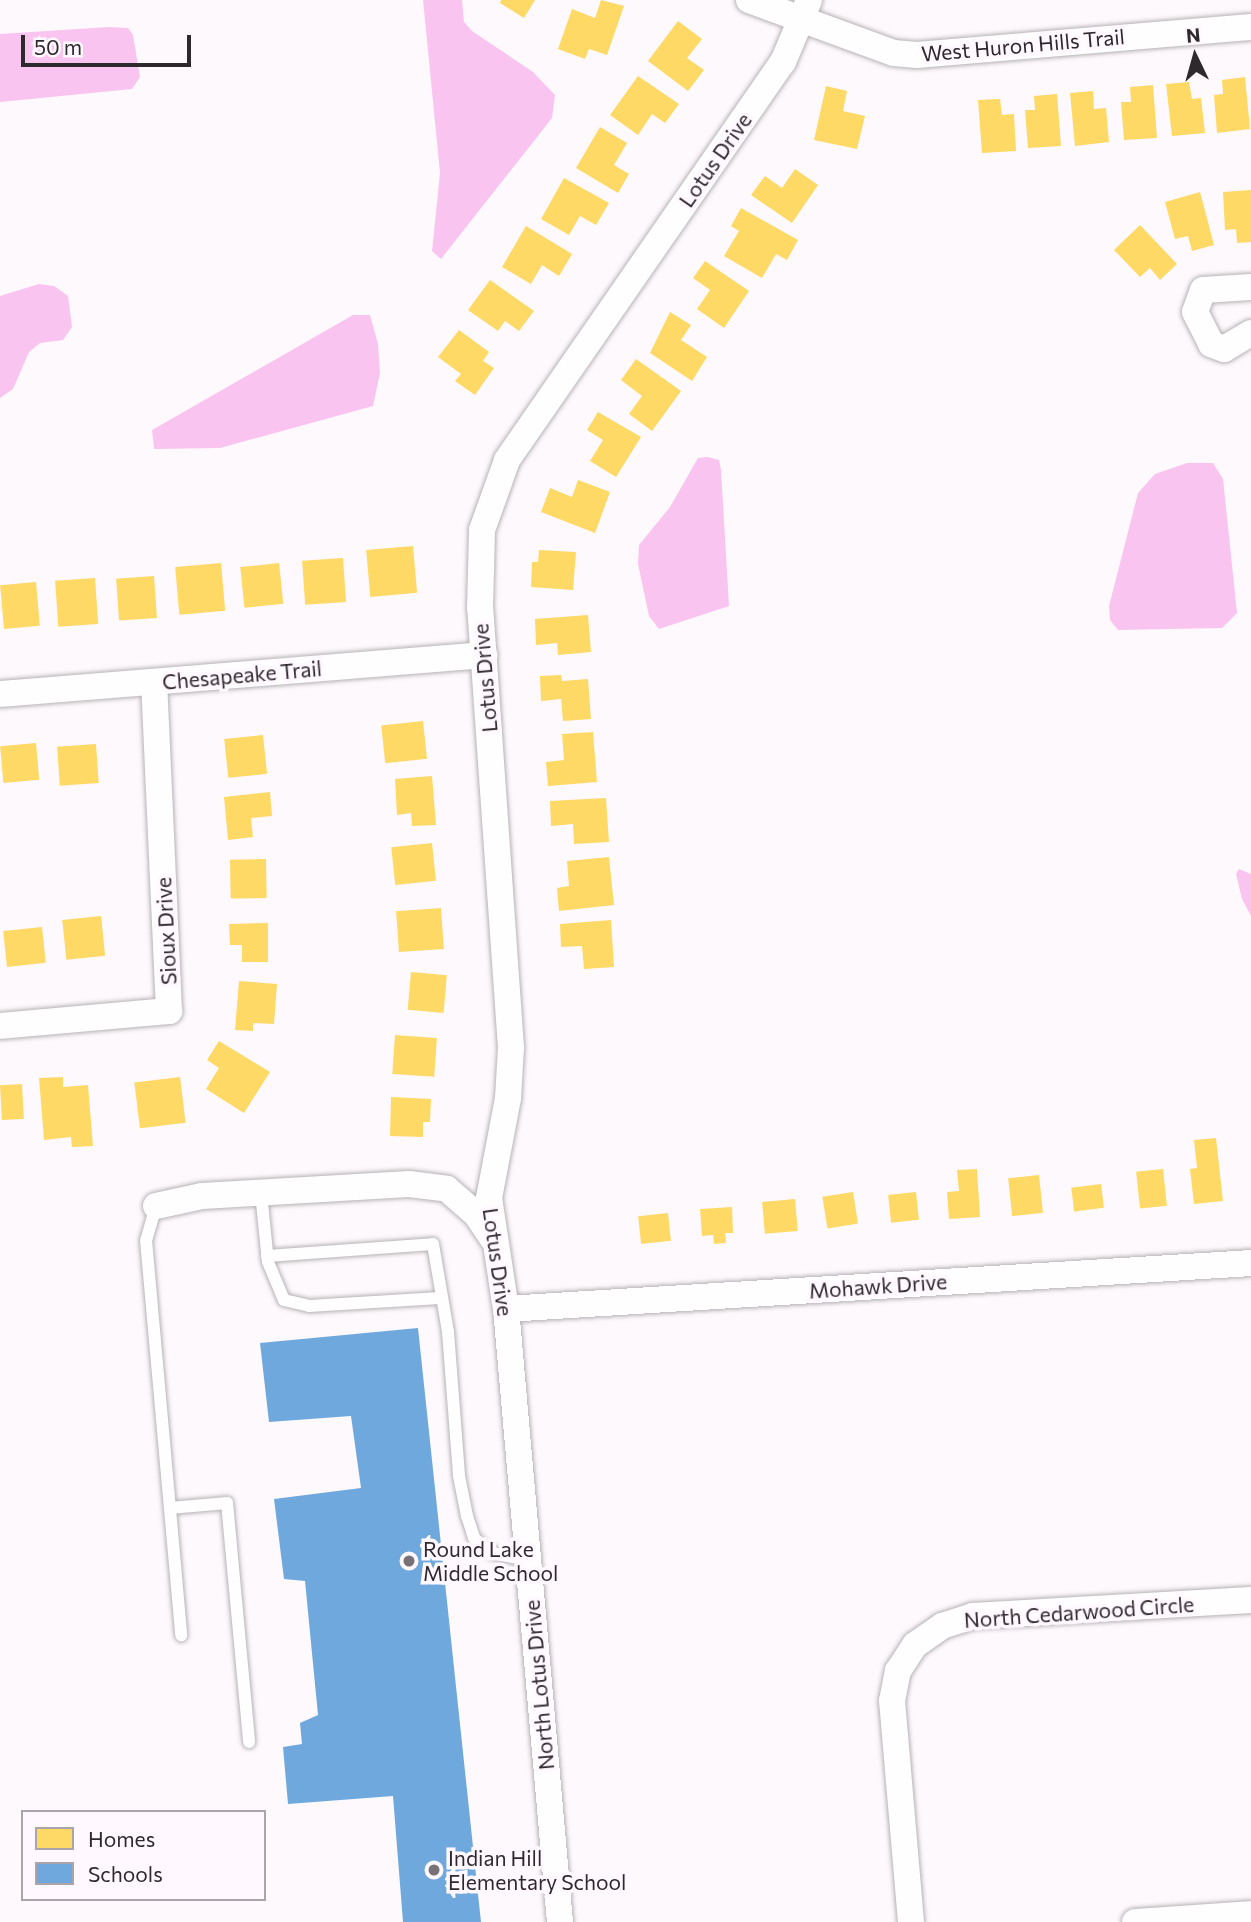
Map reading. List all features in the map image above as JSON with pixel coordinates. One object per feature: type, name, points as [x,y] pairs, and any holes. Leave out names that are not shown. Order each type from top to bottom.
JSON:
[{"type":"street","name":"West Huron Hills Trail","points":[[748,0],[805,10],[894,53],[917,55],[1251,27]]},
{"type":"street","name":"Lotus Drive","points":[[518,1448],[506,1309],[489,1198],[508,1098],[511,1048],[484,655],[481,541],[507,460],[783,62],[805,10]]},
{"type":"street","points":[[1240,286],[1203,290],[1197,299],[1195,312],[1205,336],[1224,349],[1251,333]]},
{"type":"street","name":"Chesapeake Trail","points":[[0,694],[484,655]]},
{"type":"street","name":"Sioux Drive","points":[[0,1026],[170,1011],[155,682]]},
{"type":"street","points":[[156,1206],[202,1196],[409,1184],[447,1189],[476,1214],[494,1241]]},
{"type":"street","name":"Mohawk Drive","points":[[506,1309],[1251,1263]]},
{"type":"street","name":"North Lotus Drive","points":[[518,1448],[560,1922]]},
{"type":"street","name":"North Cedarwood Circle","points":[[911,1922],[892,1701],[898,1671],[915,1645],[942,1626],[972,1616],[1251,1600]]},
{"type":"street","points":[[1135,1922],[1251,1914]]},
{"type":"lane","points":[[261,1193],[268,1256],[284,1300],[309,1306],[440,1298]]},
{"type":"lane","points":[[156,1206],[146,1240],[181,1635]]},
{"type":"lane","points":[[268,1256],[433,1244],[440,1298],[448,1332],[459,1476],[474,1538],[492,1553],[528,1560]]},
{"type":"lane","points":[[170,1508],[227,1503],[249,1742]]},
{"type":"shaded area","points":[[423,0],[462,0],[464,22],[472,31],[533,72],[555,95],[552,118],[441,259],[432,251],[440,173]]},
{"type":"shaded area","points":[[128,28],[133,35],[140,77],[132,89],[0,102],[0,34]]},
{"type":"shaded area","points":[[39,284],[54,286],[68,296],[72,327],[63,340],[40,343],[29,352],[13,389],[0,398],[0,296]]},
{"type":"shaded area","points":[[353,315],[370,315],[378,344],[380,373],[373,406],[220,448],[154,449],[152,430]]},
{"type":"shaded area","points":[[698,458],[719,460],[721,470],[729,606],[659,629],[649,616],[638,564],[639,545],[670,507]]},
{"type":"shaded area","points":[[1187,463],[1213,463],[1223,479],[1237,613],[1222,628],[1118,630],[1110,620],[1109,606],[1138,493],[1155,474]]},
{"type":"shaded area","points":[[1239,869],[1251,874],[1251,916],[1242,899],[1236,874]]},
{"type":"building: Homes","points":[[501,0],[535,0],[524,18],[500,3]]},
{"type":"building: Homes","points":[[601,0],[624,6],[607,55],[589,49],[585,59],[558,49],[572,9],[595,18]]},
{"type":"building: Homes","points":[[678,21],[702,39],[687,58],[704,70],[688,91],[648,61]]},
{"type":"building: Homes","points":[[638,76],[679,104],[665,123],[652,114],[638,135],[610,115]]},
{"type":"building: Homes","points":[[1245,77],[1250,129],[1217,133],[1214,95],[1223,94],[1222,80]]},
{"type":"building: Homes","points":[[1189,82],[1192,99],[1201,98],[1205,133],[1172,136],[1166,84]]},
{"type":"building: Homes","points":[[1153,85],[1157,138],[1124,140],[1121,102],[1131,102],[1130,87]]},
{"type":"building: Homes","points":[[826,86],[847,91],[843,111],[865,116],[857,149],[814,140]]},
{"type":"building: Homes","points":[[1093,91],[1094,109],[1106,108],[1109,142],[1075,146],[1070,93]]},
{"type":"building: Homes","points":[[1057,94],[1061,146],[1028,148],[1025,110],[1035,110],[1034,96]]},
{"type":"building: Homes","points":[[1000,99],[1002,115],[1014,114],[1016,151],[982,153],[978,100]]},
{"type":"building: Homes","points":[[600,127],[627,143],[614,165],[629,174],[618,193],[576,168]]},
{"type":"building: Homes","points":[[795,169],[818,185],[792,223],[751,195],[765,176],[782,188]]},
{"type":"building: Homes","points":[[564,178],[609,203],[596,225],[580,216],[569,235],[541,219]]},
{"type":"building: Homes","points":[[1251,190],[1251,242],[1237,243],[1236,229],[1225,230],[1223,192]]},
{"type":"building: Homes","points":[[1200,192],[1214,245],[1192,251],[1188,236],[1175,239],[1165,202]]},
{"type":"building: Homes","points":[[741,208],[798,240],[787,260],[776,254],[762,278],[724,256],[739,231],[731,226]]},
{"type":"building: Homes","points":[[1140,225],[1177,264],[1160,280],[1150,268],[1140,277],[1114,250]]},
{"type":"building: Homes","points":[[526,226],[572,254],[559,276],[542,265],[531,284],[502,267]]},
{"type":"building: Homes","points":[[705,261],[749,291],[724,328],[697,309],[710,290],[693,278]]},
{"type":"building: Homes","points":[[490,280],[534,311],[519,331],[505,321],[498,331],[468,310]]},
{"type":"building: Homes","points":[[670,312],[691,325],[681,340],[707,357],[692,381],[650,353]]},
{"type":"building: Homes","points":[[459,330],[489,352],[483,361],[494,368],[475,395],[455,381],[461,374],[438,357]]},
{"type":"building: Homes","points":[[636,359],[681,391],[652,431],[629,414],[642,396],[621,380]]},
{"type":"building: Homes","points":[[598,412],[641,437],[616,477],[590,461],[603,440],[587,430]]},
{"type":"building: Homes","points":[[578,480],[610,492],[595,533],[541,512],[550,488],[572,497]]},
{"type":"building: Homes","points":[[413,546],[417,593],[370,597],[366,550]]},
{"type":"building: Homes","points":[[539,550],[576,552],[573,590],[531,587],[532,562],[538,562]]},
{"type":"building: Homes","points":[[343,558],[346,602],[305,605],[302,561]]},
{"type":"building: Homes","points":[[221,563],[225,611],[179,615],[175,567]]},
{"type":"building: Homes","points":[[279,563],[283,604],[244,608],[240,567]]},
{"type":"building: Homes","points":[[154,576],[157,618],[119,621],[116,579]]},
{"type":"building: Homes","points":[[95,578],[98,624],[58,627],[55,581]]},
{"type":"building: Homes","points":[[36,582],[40,626],[4,629],[0,585]]},
{"type":"building: Homes","points":[[588,615],[591,652],[558,655],[557,643],[536,645],[535,619]]},
{"type":"building: Homes","points":[[561,675],[562,681],[588,679],[591,719],[563,721],[561,699],[541,701],[540,676]]},
{"type":"building: Homes","points":[[423,721],[427,759],[385,763],[381,725]]},
{"type":"building: Homes","points":[[593,732],[597,782],[548,786],[546,762],[564,760],[562,734]]},
{"type":"building: Homes","points":[[263,735],[267,774],[228,778],[224,739]]},
{"type":"building: Homes","points":[[36,743],[39,780],[3,783],[0,746]]},
{"type":"building: Homes","points":[[96,744],[99,783],[60,786],[57,747]]},
{"type":"building: Homes","points":[[432,776],[436,825],[412,826],[411,813],[397,815],[395,779]]},
{"type":"building: Homes","points":[[270,792],[272,816],[251,818],[253,837],[228,840],[224,797]]},
{"type":"building: Homes","points":[[606,798],[609,842],[574,844],[573,824],[551,826],[550,801]]},
{"type":"building: Homes","points":[[432,843],[436,881],[395,885],[391,847]]},
{"type":"building: Homes","points":[[609,857],[614,905],[559,911],[557,888],[569,886],[567,861]]},
{"type":"building: Homes","points":[[266,859],[267,898],[231,899],[230,860]]},
{"type":"building: Homes","points":[[441,908],[444,949],[399,952],[396,911]]},
{"type":"building: Homes","points":[[101,916],[105,956],[66,960],[62,920]]},
{"type":"building: Homes","points":[[611,920],[614,967],[584,969],[582,946],[561,947],[560,924]]},
{"type":"building: Homes","points":[[268,923],[268,962],[242,962],[242,945],[230,945],[229,924]]},
{"type":"building: Homes","points":[[42,927],[46,963],[7,967],[3,931]]},
{"type":"building: Homes","points":[[411,972],[447,975],[444,1013],[408,1010]]},
{"type":"building: Homes","points":[[239,981],[277,984],[274,1024],[253,1023],[253,1031],[235,1030]]},
{"type":"building: Homes","points":[[395,1035],[437,1038],[434,1077],[392,1074]]},
{"type":"building: Homes","points":[[219,1041],[270,1072],[244,1113],[206,1089],[219,1068],[207,1060]]},
{"type":"building: Homes","points":[[63,1077],[63,1087],[88,1085],[93,1146],[72,1147],[71,1137],[44,1140],[39,1078]]},
{"type":"building: Homes","points":[[180,1077],[186,1123],[140,1128],[134,1083]]},
{"type":"building: Homes","points":[[22,1084],[24,1119],[2,1120],[0,1085]]},
{"type":"building: Homes","points":[[391,1097],[431,1099],[430,1122],[423,1122],[423,1137],[390,1136]]},
{"type":"building: Homes","points":[[1216,1138],[1223,1201],[1194,1204],[1190,1169],[1197,1168],[1194,1140]]},
{"type":"building: Homes","points":[[977,1169],[980,1217],[949,1219],[947,1192],[959,1191],[957,1170]]},
{"type":"building: Homes","points":[[1163,1169],[1167,1206],[1140,1209],[1136,1172]]},
{"type":"building: Homes","points":[[1039,1175],[1043,1213],[1012,1216],[1008,1178]]},
{"type":"building: Homes","points":[[1101,1184],[1104,1208],[1074,1211],[1071,1188]]},
{"type":"building: Homes","points":[[853,1192],[858,1224],[827,1228],[822,1197]]},
{"type":"building: Homes","points":[[916,1192],[919,1220],[891,1223],[888,1195]]},
{"type":"building: Homes","points":[[795,1199],[798,1231],[765,1234],[762,1202]]},
{"type":"building: Homes","points":[[732,1207],[733,1233],[725,1233],[726,1243],[714,1244],[713,1235],[702,1236],[700,1209]]},
{"type":"building: Homes","points":[[668,1213],[671,1241],[641,1244],[638,1216]]},
{"type":"building: Schools","points":[[418,1328],[481,1922],[403,1922],[393,1796],[288,1804],[283,1747],[302,1744],[300,1723],[318,1715],[305,1581],[284,1579],[274,1499],[361,1488],[351,1416],[269,1422],[260,1343]]},
{"type":"place","name":"Round Lake Middle School","points":[[409,1561]]},
{"type":"place","name":"Indian Hill Elementary School","points":[[434,1870]]}]
